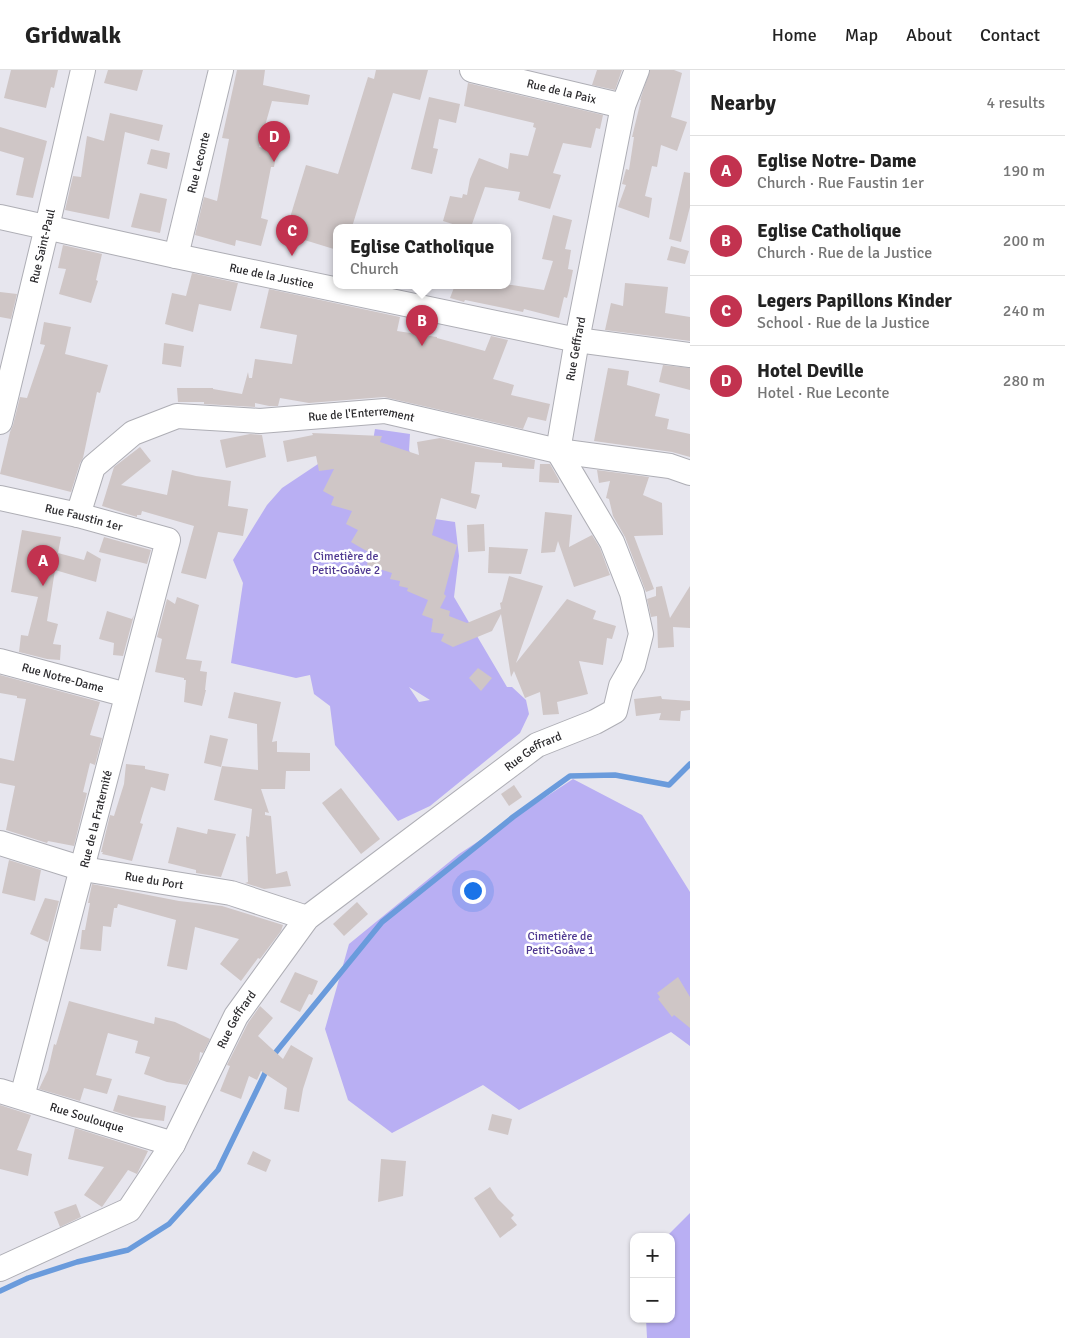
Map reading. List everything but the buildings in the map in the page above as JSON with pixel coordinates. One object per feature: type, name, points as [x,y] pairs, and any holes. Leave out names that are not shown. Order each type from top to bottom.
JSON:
[{"type":"street","name":"Rue Saint-Paul","points":[[0,422],[48,227],[83,70]]},
{"type":"street","name":"Rue Leconte","points":[[176,256],[221,70]]},
{"type":"street","name":"Rue de la Paix","points":[[472,70],[623,106]]},
{"type":"street","name":"Rue Geffrard","points":[[0,1268],[129,1210],[173,1144],[236,1016],[307,918],[537,745],[595,722],[615,711],[620,686],[633,665],[641,634],[632,593],[612,542],[558,451],[577,340],[623,106],[636,70]]},
{"type":"street","name":"Rue de la Justice","points":[[0,217],[333,289]]},
{"type":"street","name":"Rue de la Justice","points":[[334,289],[577,340],[690,355]]},
{"type":"street","name":"Rue de l'Enterrement","points":[[78,515],[93,467],[132,433],[177,416],[260,422],[385,411],[558,451],[670,466],[690,473]]},
{"type":"street","name":"Rue Faustin 1er","points":[[0,498],[78,515],[168,540]]},
{"type":"street","name":"Rue de la Fraternité","points":[[11,1094],[83,869],[126,695],[168,540]]},
{"type":"street","name":"Rue Notre-Dame","points":[[0,662],[126,695]]},
{"type":"street","name":"Rue du Port","points":[[0,843],[83,869],[231,893],[307,918]]},
{"type":"street","name":"Rue Soulouque","points":[[11,1094],[173,1144]]},
{"type":"green space","name":"Cimetière de Petit-Goâve 2","points":[[375,429],[410,434],[409,450],[435,519],[455,522],[459,556],[454,597],[507,687],[512,687],[526,700],[529,714],[520,733],[430,806],[398,821],[335,745],[330,706],[314,694],[310,675],[296,678],[231,663],[243,583],[233,560],[267,505],[282,488],[324,460],[370,458]],"holes":[[[409,687],[430,700],[419,702]]]},
{"type":"green space","name":"Cimetière de Petit-Goâve 1","points":[[573,779],[642,815],[690,892],[690,1046],[671,1032],[519,1110],[483,1085],[392,1133],[348,1100],[325,1029],[349,944],[459,854]]},
{"type":"green space","points":[[690,1213],[690,1338],[647,1338],[646,1323],[675,1323],[675,1233],[670,1233]]},
{"type":"waterway","points":[[273,1059],[276,1052],[382,922],[513,817],[570,776],[615,775],[669,785],[690,764]]},
{"type":"waterway","points":[[0,1291],[28,1278],[77,1262],[128,1250],[169,1224],[218,1170],[268,1067]]},
{"type":"place","name":"Hotel Deville","points":[[274,162]]},
{"type":"place","name":"Legers Papillons Kinder","points":[[292,256]]},
{"type":"place","name":"Eglise Catholique","points":[[422,346]]},
{"type":"place","name":"Eglise Notre- Dame","points":[[43,586]]}]
